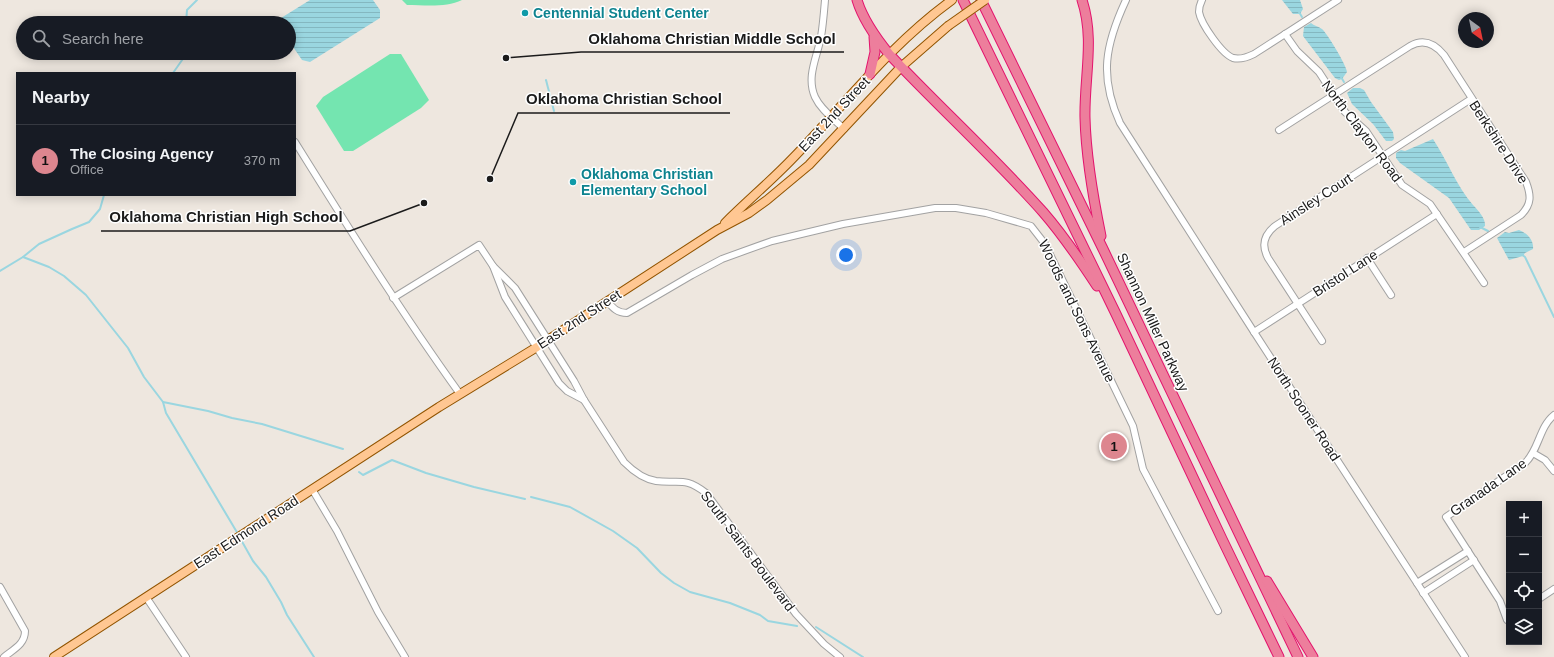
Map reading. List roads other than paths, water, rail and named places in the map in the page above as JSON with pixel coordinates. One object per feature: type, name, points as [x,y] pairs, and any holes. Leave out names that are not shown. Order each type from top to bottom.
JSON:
[{"type":"highway","points":[[858,0],[864,17],[889,54],[1043,213],[1076,255],[1116,314]]},
{"type":"highway","points":[[963,0],[1116,314],[1279,657]]},
{"type":"highway","name":"Shannon Miller Parkway","points":[[981,0],[1103,250],[1298,657]]},
{"type":"highway","points":[[1082,0],[1088,22],[1089,41],[1085,117],[1088,154],[1092,190],[1103,250]]},
{"type":"highway","points":[[870,74],[876,52],[874,33]]},
{"type":"highway","points":[[1238,533],[1313,657]]},
{"type":"main road","name":"East 2nd Street","points":[[717,230],[771,181],[889,54],[952,0]]},
{"type":"main road","points":[[844,129],[901,67],[948,26],[985,0]]},
{"type":"main road","name":"East 2nd Street","points":[[439,407],[548,340],[717,230],[749,213],[809,165],[844,129]]},
{"type":"main road","name":"East Edmond Road","points":[[54,657],[439,407]]},
{"type":"street","points":[[825,0],[821,37],[811,79],[813,91],[821,106],[844,129]]},
{"type":"street","name":"North Sooner Road","points":[[1126,0],[1115,23],[1107,56],[1108,90],[1113,108],[1120,123],[1143,161],[1465,657]]},
{"type":"street","points":[[1202,0],[1199,10],[1201,17],[1219,45],[1230,56],[1242,58],[1254,54],[1338,0]]},
{"type":"street","name":"North Clayton Road","points":[[1285,34],[1297,51],[1319,72],[1345,112],[1366,131],[1405,188],[1428,202],[1484,283]]},
{"type":"street","name":"Berkshire Drive","points":[[1334,95],[1414,44],[1422,42],[1431,44],[1441,51],[1526,182],[1530,196],[1528,206],[1521,215],[1464,252]]},
{"type":"street","points":[[1279,130],[1334,95]]},
{"type":"street","name":"Ainsley Court","points":[[1322,341],[1266,255],[1264,242],[1267,233],[1275,226],[1382,155],[1471,98]]},
{"type":"street","points":[[296,144],[393,298],[418,336],[460,394]]},
{"type":"street","name":"Woods and Sons Avenue","points":[[607,301],[614,309],[621,313],[627,313],[722,259],[772,241],[843,224],[935,208],[956,208],[986,213],[1031,226],[1039,234],[1049,251],[1133,426],[1143,470],[1218,611]]},
{"type":"street","name":"Bristol Lane","points":[[1254,332],[1437,214]]},
{"type":"street","name":"South Saints Boulevard","points":[[393,298],[479,245],[493,266],[506,297],[559,383],[567,390],[584,400]]},
{"type":"street","points":[[1367,258],[1391,295]]},
{"type":"street","name":"South Saints Boulevard","points":[[493,266],[516,288],[584,400],[624,462],[631,470],[657,481],[684,481],[706,493],[796,614],[824,644],[840,657]]},
{"type":"street","name":"Granada Lane","points":[[1468,551],[1446,517],[1525,463],[1533,453],[1548,421],[1554,415]]},
{"type":"street","points":[[1533,453],[1545,460],[1554,471]]},
{"type":"street","points":[[312,489],[337,531],[378,612],[405,657]]},
{"type":"street","points":[[1417,583],[1468,551],[1500,601],[1506,615]]},
{"type":"street","points":[[1424,593],[1474,560]]},
{"type":"street","points":[[1443,567],[1449,576]]},
{"type":"street","points":[[0,587],[25,631],[25,637],[22,644],[4,657]]},
{"type":"street","points":[[1542,597],[1554,590]]},
{"type":"street","points":[[146,597],[186,657]]},
{"type":"water","points":[[310,0],[373,0],[380,10],[380,18],[310,62],[302,60],[296,51],[296,16],[284,16]]},
{"type":"water","points":[[1282,0],[1300,0],[1303,9],[1300,14],[1293,14]]},
{"type":"water","points":[[1311,23],[1321,28],[1325,32],[1340,57],[1347,72],[1342,79],[1339,80],[1335,78],[1303,36],[1304,27]]},
{"type":"water","points":[[1353,88],[1360,88],[1364,90],[1393,132],[1394,139],[1392,141],[1386,141],[1373,124],[1352,104],[1347,93]]},
{"type":"water","points":[[1433,139],[1467,198],[1483,218],[1485,226],[1479,230],[1471,230],[1449,198],[1400,163],[1396,158],[1396,153],[1401,150],[1405,151]]},
{"type":"water","points":[[1519,230],[1529,237],[1533,249],[1525,253],[1523,256],[1509,260],[1497,238],[1505,232],[1509,233]]},
{"type":"waterway","points":[[187,16],[187,10],[197,0]]},
{"type":"waterway","points":[[1299,12],[1302,17]]},
{"type":"waterway","points":[[174,72],[182,60]]},
{"type":"waterway","points":[[1341,77],[1344,82]]},
{"type":"waterway","points":[[546,80],[554,111]]},
{"type":"waterway","points":[[540,101],[549,96]]},
{"type":"waterway","points":[[0,271],[23,257],[39,244],[89,222],[100,209],[104,196]]},
{"type":"waterway","points":[[1480,227],[1488,231]]},
{"type":"waterway","points":[[1521,254],[1525,257],[1554,317]]},
{"type":"waterway","points":[[23,257],[49,267],[64,276],[86,295],[128,348],[144,377],[163,402],[166,413],[238,534]]},
{"type":"waterway","points":[[163,402],[262,424],[343,449]]},
{"type":"waterway","points":[[359,472],[363,475],[392,460],[426,473],[474,487],[525,499]]},
{"type":"waterway","points":[[531,497],[570,507],[613,531],[637,548],[661,573],[674,583],[690,592],[730,603],[760,615],[768,621],[797,626]]},
{"type":"waterway","points":[[240,538],[253,561],[266,577],[287,615],[314,657]]},
{"type":"waterway","points":[[816,627],[863,657]]},
{"type":"place","name":"Centennial Student Center","points":[[525,13]]},
{"type":"place","name":"Oklahoma Christian Middle School","points":[[506,58]]},
{"type":"place","name":"Oklahoma Christian School","points":[[490,179]]},
{"type":"place","name":"Oklahoma Christian Elementary School","points":[[573,182]]},
{"type":"place","name":"Oklahoma Christian High School","points":[[424,203]]},
{"type":"place","name":"The Closing Agency","points":[[1114,446]]}]
